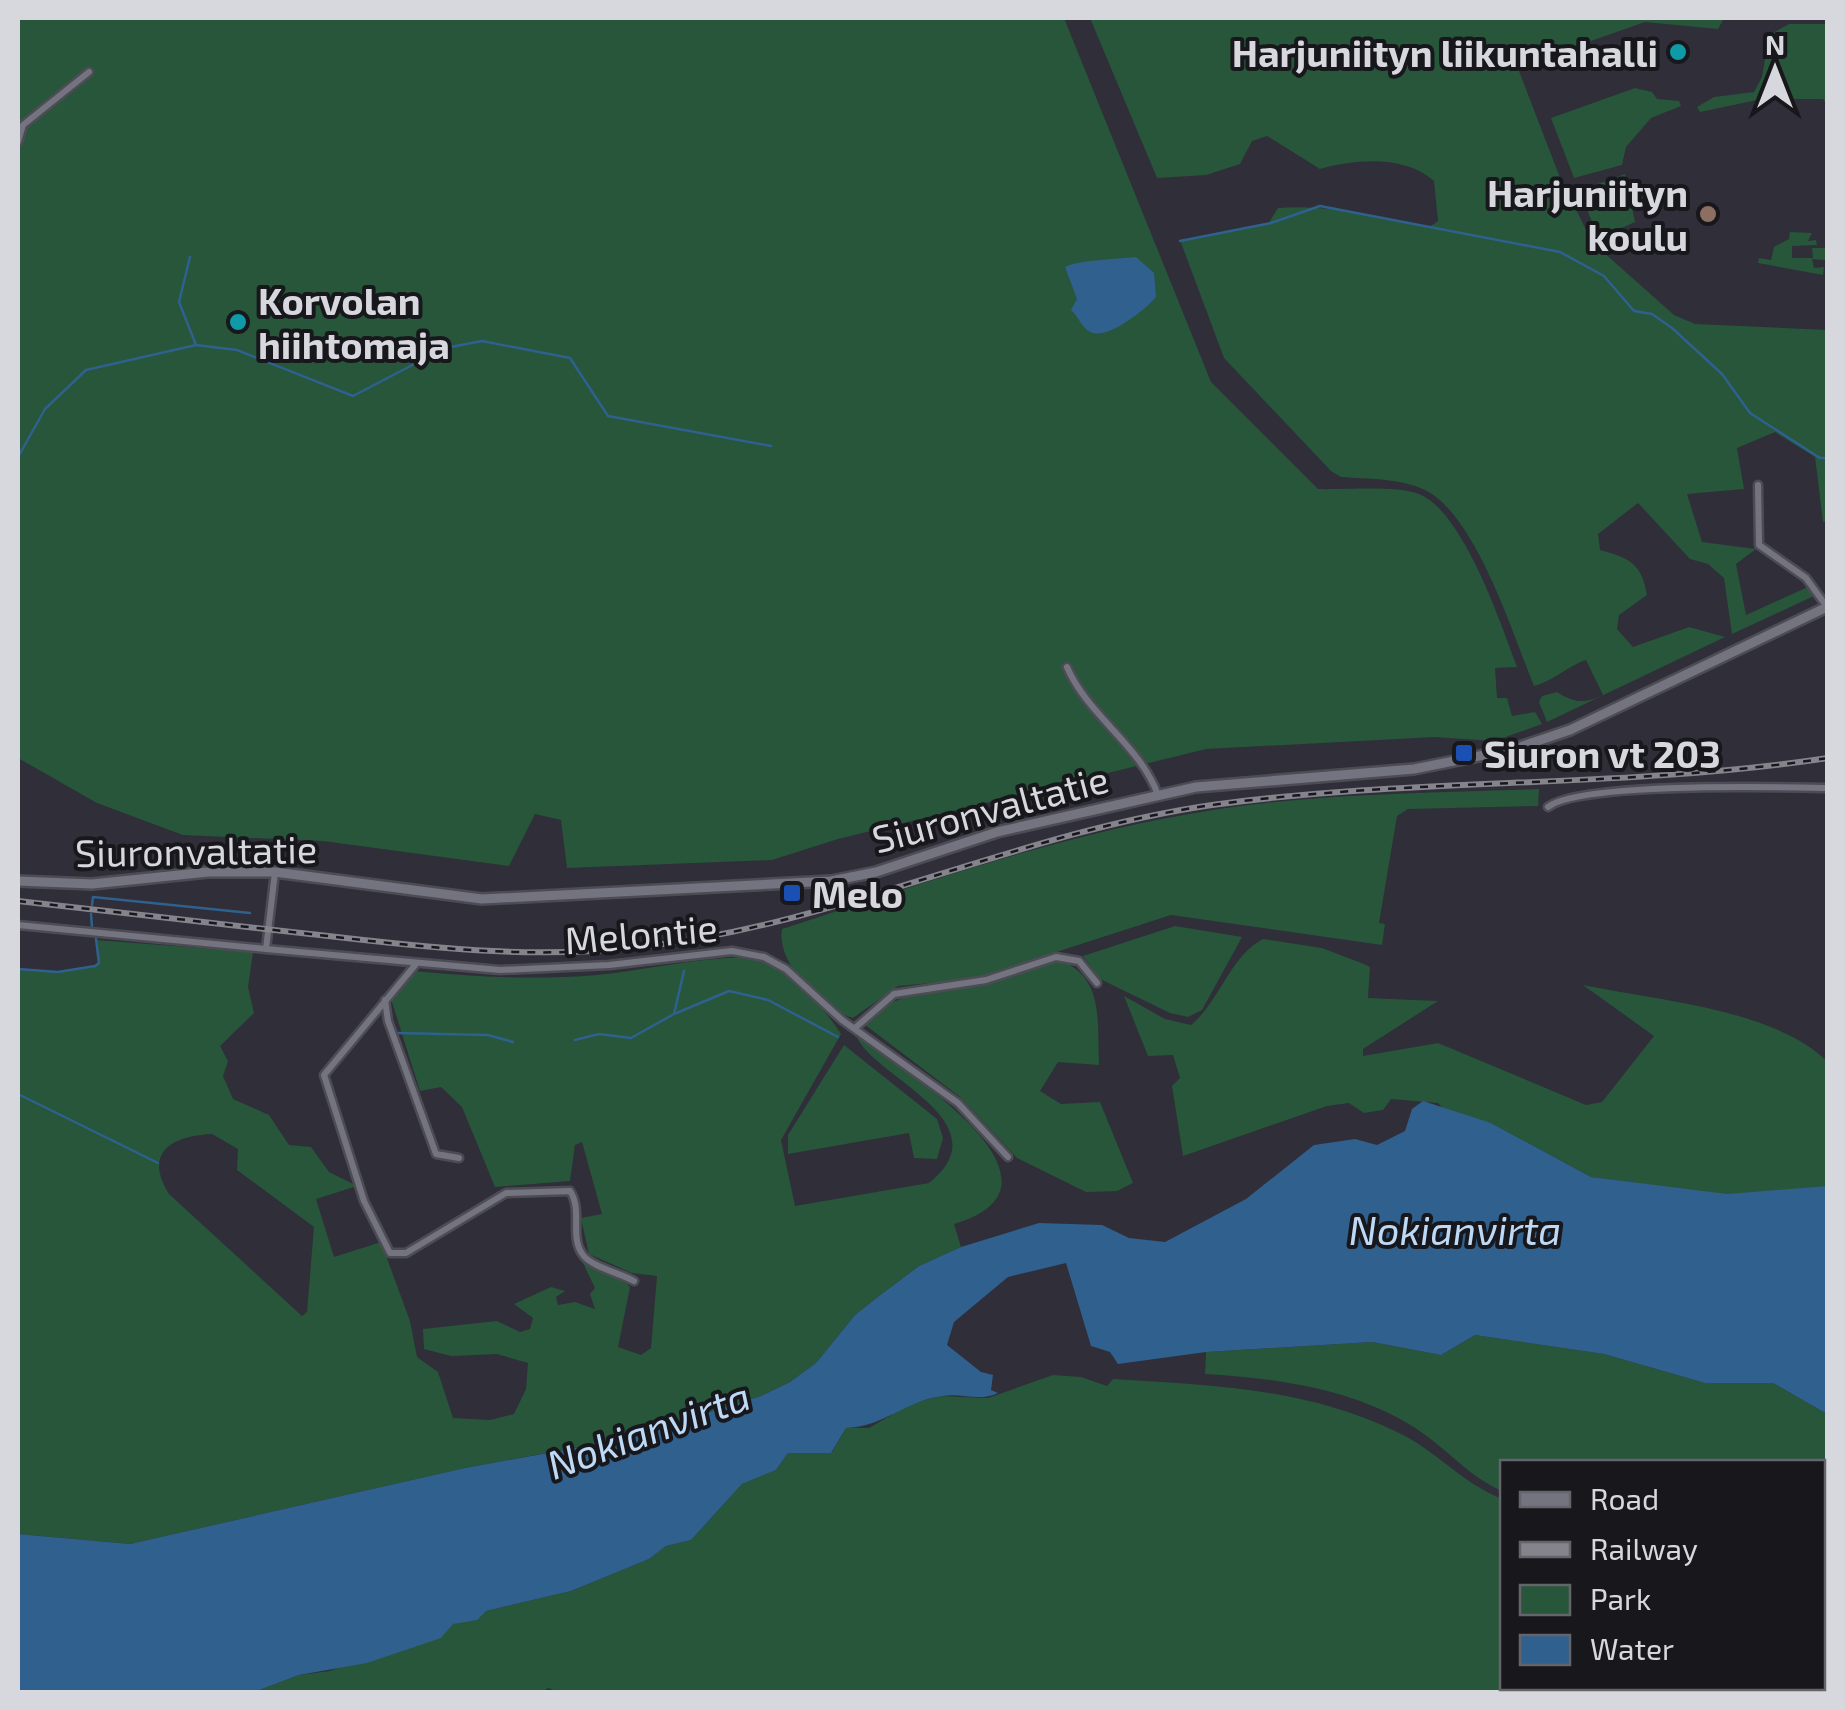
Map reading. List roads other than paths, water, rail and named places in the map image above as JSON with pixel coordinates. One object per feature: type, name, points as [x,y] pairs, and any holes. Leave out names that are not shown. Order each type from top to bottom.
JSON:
[{"type":"street","points":[[18,142],[24,125],[89,72]]},
{"type":"street","points":[[1758,486],[1758,540],[1762,549],[1806,578],[1827,606]]},
{"type":"street","name":"Siuronvaltatie","points":[[18,882],[92,884],[208,872],[274,872],[482,899],[790,885],[876,872],[997,832],[1158,795],[1244,781],[1414,769],[1500,752],[1570,730],[1827,606]]},
{"type":"street","points":[[1067,667],[1078,693],[1149,773],[1158,795]]},
{"type":"street","points":[[1548,807],[1593,794],[1692,787],[1828,788]]},
{"type":"street","points":[[266,949],[274,872]]},
{"type":"street","name":"Melontie","points":[[18,924],[416,964],[560,969],[749,953],[786,969],[855,1028],[958,1103],[1008,1157]]},
{"type":"street","points":[[855,1028],[894,994],[986,980],[1056,957],[1078,962],[1097,983]]},
{"type":"street","points":[[416,964],[324,1075],[364,1201],[390,1253],[406,1253],[506,1193],[570,1192],[576,1200],[578,1244],[584,1257],[634,1282]]},
{"type":"street","points":[[385,999],[388,1021],[436,1154],[459,1158]]},
{"type":"water","points":[[1136,257],[1154,273],[1156,297],[1117,327],[1100,333],[1089,331],[1071,310],[1077,299],[1065,267]]},
{"type":"water","name":"Nokianvirta","points":[[1423,1101],[1491,1123],[1591,1177],[1727,1194],[1827,1186],[1827,1414],[1773,1383],[1705,1383],[1604,1354],[1475,1335],[1441,1355],[1372,1342],[1206,1352],[1118,1364],[1110,1352],[1091,1346],[1066,1263],[1008,1277],[954,1322],[947,1345],[981,1372],[993,1375],[991,1390],[998,1393],[930,1398],[872,1423],[846,1428],[831,1453],[788,1453],[776,1470],[742,1484],[691,1540],[666,1546],[649,1559],[571,1591],[486,1611],[477,1620],[453,1624],[441,1638],[367,1663],[299,1675],[254,1692],[18,1692],[18,1534],[130,1544],[465,1468],[624,1439],[761,1396],[790,1382],[816,1363],[855,1315],[879,1296],[919,1266],[961,1247],[1039,1223],[1102,1225],[1129,1238],[1165,1242],[1246,1199],[1314,1145],[1355,1139],[1377,1145],[1405,1131],[1412,1109]]},
{"type":"waterway","points":[[1180,241],[1271,223],[1320,206],[1560,252],[1604,276],[1634,311],[1652,314],[1672,328],[1722,374],[1750,413],[1820,458],[1828,458]]},
{"type":"waterway","points":[[190,257],[179,302],[196,345]]},
{"type":"waterway","points":[[18,457],[45,409],[86,370],[196,345],[237,350],[353,396],[445,348],[482,341],[570,358],[608,416],[771,446]]},
{"type":"waterway","points":[[92,905],[93,897],[250,913]]},
{"type":"waterway","points":[[91,914],[92,927]]},
{"type":"waterway","points":[[18,969],[58,972],[95,966],[99,963],[96,939]]},
{"type":"waterway","points":[[575,1040],[599,1034],[631,1038],[674,1014],[684,971]]},
{"type":"waterway","points":[[674,1014],[729,991],[768,1000],[838,1037]]},
{"type":"waterway","points":[[398,1033],[488,1035],[513,1042]]},
{"type":"waterway","points":[[18,1094],[158,1163]]},
{"type":"railway","points":[[18,901],[434,947],[599,951],[714,936],[856,900],[1068,836],[1212,805],[1366,790],[1674,774],[1828,758]]},
{"type":"place","name":"Harjuniityn liikuntahalli","points":[[1678,52]]},
{"type":"place","name":"Harjuniityn koulu","points":[[1708,214]]},
{"type":"place","name":"Korvolan hiihtomaja","points":[[238,322]]},
{"type":"place","name":"Siuron vt 203","points":[[1464,753]]},
{"type":"place","name":"Melo","points":[[792,893]]}]
